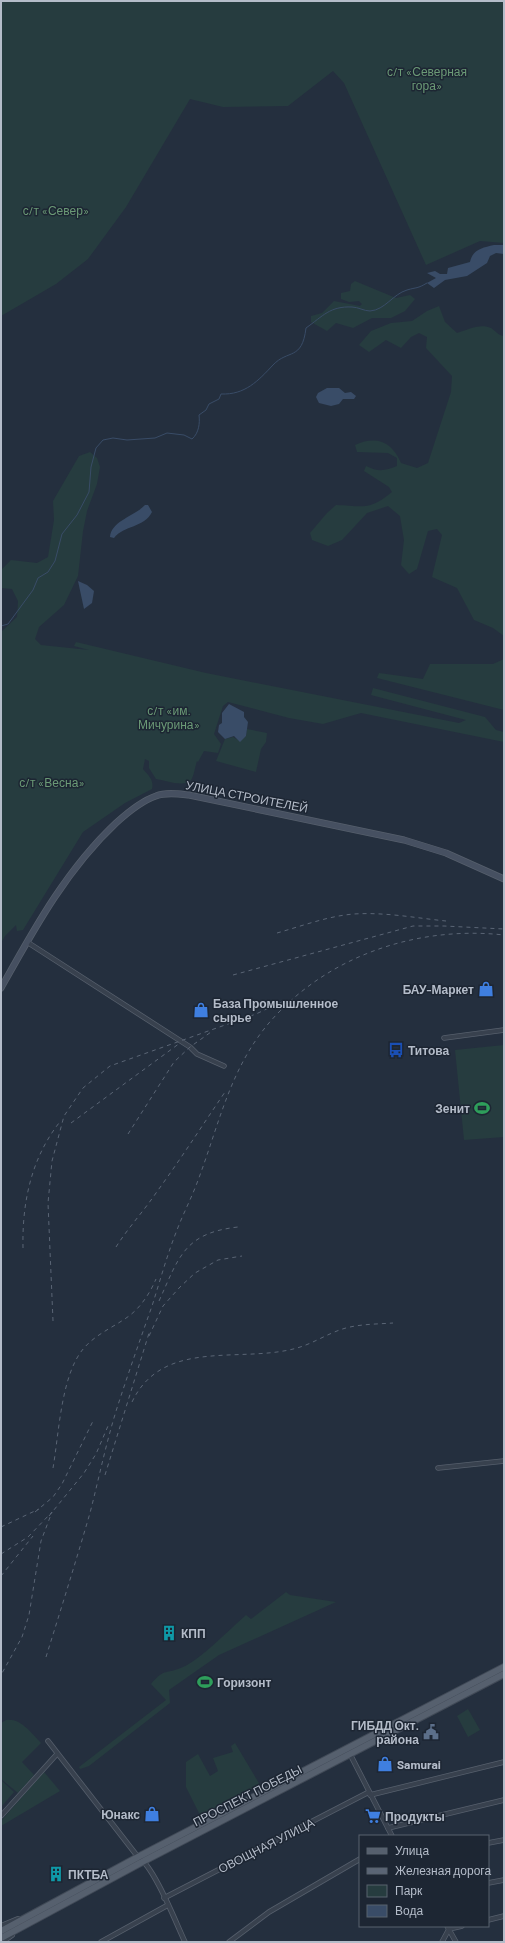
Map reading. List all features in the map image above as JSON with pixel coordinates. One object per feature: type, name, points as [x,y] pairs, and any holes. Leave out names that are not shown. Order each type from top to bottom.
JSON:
[{"type":"main road","name":"УЛИЦА СТРОИТЕЛЕЙ","points":[[1,988],[61,886],[94,844],[126,814],[156,796],[167,794],[189,795],[404,840],[446,853],[504,880]]},
{"type":"main road","name":"ПРОСПЕКТ ПОБЕДЫ","points":[[1,1938],[33,1917],[138,1857],[504,1667]]},
{"type":"main road","name":"ПРОСПЕКТ ПОБЕДЫ","points":[[1,1931],[33,1917],[504,1674]]},
{"type":"street","points":[[27,942],[190,1047],[197,1054],[224,1066]]},
{"type":"street","points":[[444,1038],[504,1030]]},
{"type":"street","points":[[438,1468],[504,1461]]},
{"type":"street","points":[[48,1741],[138,1857],[144,1860],[168,1905],[185,1942]]},
{"type":"street","points":[[1,1816],[57,1754]]},
{"type":"street","points":[[350,1754],[392,1835]]},
{"type":"street","name":"ОВОЩНАЯ УЛИЦА","points":[[164,1898],[370,1793],[504,1762]]},
{"type":"street","points":[[388,1828],[504,1800]]},
{"type":"street","points":[[489,1844],[504,1840]]},
{"type":"street","points":[[229,1942],[269,1912],[359,1860]]},
{"type":"street","points":[[489,1883],[504,1880]]},
{"type":"street","points":[[101,1942],[168,1905]]},
{"type":"street","points":[[489,1920],[504,1916]]},
{"type":"street","points":[[1,1926],[33,1917]]},
{"type":"street","points":[[2,1942],[33,1917]]},
{"type":"street","points":[[442,1942],[448,1928]]},
{"type":"street","points":[[448,1928],[456,1942]]},
{"type":"green space","name":"с/т «Северная гора»","points":[[1,1],[504,1],[504,243],[480,241],[426,265],[344,83],[333,71],[288,106],[223,107],[190,99],[126,207],[88,259],[56,284],[1,316]]},
{"type":"green space","points":[[355,281],[396,298],[410,295],[415,299],[405,311],[391,318],[372,318],[353,328],[336,323],[327,331],[311,322],[311,316],[322,313],[334,301],[360,306],[362,304],[359,301],[349,302],[341,299],[341,293],[350,291],[351,284]]},
{"type":"green space","points":[[439,306],[445,322],[457,333],[482,326],[491,328],[498,334],[504,336],[504,636],[493,628],[474,620],[457,588],[432,577],[442,535],[437,529],[428,531],[417,569],[409,574],[401,565],[404,540],[400,516],[388,506],[367,513],[342,540],[328,546],[312,540],[310,533],[336,505],[371,505],[392,492],[389,487],[364,471],[366,466],[382,470],[397,466],[397,458],[388,453],[357,452],[355,445],[370,441],[383,442],[393,450],[401,463],[417,468],[428,463],[451,392],[452,376],[426,348],[427,337],[419,333],[411,337],[401,348],[386,340],[369,352],[359,345],[371,331],[391,323],[412,321],[427,311]]},
{"type":"green space","points":[[90,452],[97,458],[100,467],[97,484],[87,511],[83,531],[78,576],[64,605],[39,627],[35,639],[41,645],[89,650],[74,646],[76,642],[206,673],[459,723],[466,720],[371,695],[373,688],[485,717],[496,730],[504,732],[504,742],[361,713],[323,724],[289,718],[228,702],[223,706],[214,734],[221,744],[218,753],[204,751],[198,762],[197,761],[191,780],[184,783],[174,783],[156,779],[149,768],[149,761],[145,759],[143,769],[152,781],[152,789],[125,803],[83,832],[23,930],[17,931],[16,925],[5,936],[1,943],[1,632],[17,617],[18,601],[12,589],[1,588],[1,570],[11,560],[37,563],[48,557],[54,520],[53,501],[79,456]]},
{"type":"green space","points":[[504,659],[504,710],[377,678],[379,673],[423,679],[430,664],[493,664]]},
{"type":"green space","points":[[247,729],[267,733],[266,742],[261,749],[256,772],[216,761],[225,739],[233,737],[240,741],[246,736]]},
{"type":"green space","name":"Зенит","points":[[504,1045],[504,1137],[464,1140],[455,1050]]},
{"type":"green space","points":[[286,1592],[290,1595],[336,1602],[219,1655],[169,1690],[170,1703],[89,1766],[80,1769],[79,1767],[166,1700],[151,1684],[160,1675],[183,1667],[198,1658],[246,1615],[251,1619]]},
{"type":"green space","points":[[468,1709],[480,1730],[468,1737],[457,1716]]},
{"type":"green space","points":[[6,1720],[16,1721],[21,1724],[41,1743],[22,1762],[34,1775],[18,1793],[1,1779],[1,1723]]},
{"type":"green space","points":[[235,1743],[260,1785],[200,1815],[186,1787],[186,1762],[198,1754],[210,1776],[218,1771],[213,1758],[233,1752],[231,1746]]},
{"type":"green space","points":[[44,1772],[60,1791],[1,1826],[1,1821]]},
{"type":"green space","points":[[1,1780],[14,1792],[1,1807]]},
{"type":"water","points":[[494,245],[504,245],[504,254],[496,253],[490,256],[487,263],[467,276],[445,280],[434,288],[427,283],[436,278],[427,273],[435,271],[440,274],[447,274],[448,268],[470,262],[473,254],[482,248]]},
{"type":"water","points":[[327,388],[339,388],[345,393],[351,392],[356,396],[354,399],[343,399],[339,404],[331,406],[319,403],[316,397],[318,393]]},
{"type":"water","points":[[145,505],[148,505],[152,512],[144,521],[123,531],[114,538],[110,537],[111,531],[114,527]]},
{"type":"water","points":[[78,581],[87,585],[94,591],[92,603],[84,609]]},
{"type":"water","points":[[229,704],[244,712],[244,717],[248,722],[246,736],[240,742],[234,736],[225,739],[218,732],[219,725],[222,723],[222,713]]},
{"type":"waterway","points":[[1,626],[8,624],[33,590],[38,578],[48,572],[55,561],[62,534],[77,515],[89,492],[91,467],[96,448],[103,440],[113,438],[127,440],[155,438],[167,433],[184,435],[192,439],[198,428],[199,415],[206,410],[209,404],[219,399],[221,394],[230,394],[250,386],[279,360],[298,350],[304,338],[306,328],[322,316],[332,310],[344,307],[354,307],[368,311],[375,310],[385,305],[402,292],[427,283]]},
{"type":"railway","points":[[277,933],[325,919],[354,914],[389,915],[446,921]]},
{"type":"railway","points":[[233,975],[413,926],[504,929]]},
{"type":"railway","points":[[46,1657],[90,1513],[117,1408],[170,1249],[197,1183],[229,1092],[250,1050],[263,1030],[280,1011],[303,990],[328,973],[355,959],[383,948],[413,940],[443,935],[473,933],[504,935]]},
{"type":"railway","points":[[53,1321],[48,1203],[52,1161],[64,1116],[83,1088],[110,1066],[256,1014],[286,1000]]},
{"type":"railway","points":[[128,1134],[174,1062],[190,1047],[211,1032]]},
{"type":"railway","points":[[71,1123],[180,1043]]},
{"type":"railway","points":[[116,1247],[165,1181],[225,1092]]},
{"type":"railway","points":[[23,1248],[24,1215],[30,1182],[41,1151],[59,1123]]},
{"type":"railway","points":[[159,1301],[179,1260],[195,1241],[220,1230],[238,1227]]},
{"type":"railway","points":[[149,1336],[163,1306],[195,1273],[218,1260],[242,1256]]},
{"type":"railway","points":[[53,1468],[62,1405],[70,1373],[76,1359],[89,1343],[129,1316],[141,1304],[156,1279]]},
{"type":"railway","points":[[132,1402],[146,1382],[163,1368],[183,1361],[205,1357],[275,1352],[304,1346],[336,1331],[350,1327],[393,1323]]},
{"type":"railway","points":[[105,1475],[150,1330]]},
{"type":"railway","points":[[35,1512],[53,1497],[62,1484],[94,1419]]},
{"type":"railway","points":[[49,1516],[84,1473],[96,1454],[108,1426]]},
{"type":"railway","points":[[1,1527],[39,1509]]},
{"type":"railway","points":[[1,1554],[28,1537],[52,1512],[41,1541],[29,1615],[22,1637],[1,1675]]},
{"type":"railway","points":[[1,1576],[33,1536]]},
{"type":"place","name":"БАУ-Маркет","points":[[486,989]]},
{"type":"place","name":"База Промышленное сырье","points":[[201,1010]]},
{"type":"place","name":"Титова","points":[[396,1050]]},
{"type":"place","name":"Зенит","points":[[482,1108]]},
{"type":"place","name":"КПП","points":[[169,1633]]},
{"type":"place","name":"Горизонт","points":[[205,1682]]},
{"type":"place","name":"ГИБДД Окт. района","points":[[431,1732]]},
{"type":"place","name":"Samurai","points":[[385,1764]]},
{"type":"place","name":"Юнакс","points":[[152,1814]]},
{"type":"place","name":"Продукты","points":[[373,1816]]},
{"type":"place","name":"ПКТБА","points":[[56,1874]]},
{"type":"park label","name":"с/т «Север»","points":[[56,210]]},
{"type":"park label","name":"с/т «им. Мичурина»","points":[[169,717]]},
{"type":"park label","name":"с/т «Весна»","points":[[52,782]]}]
